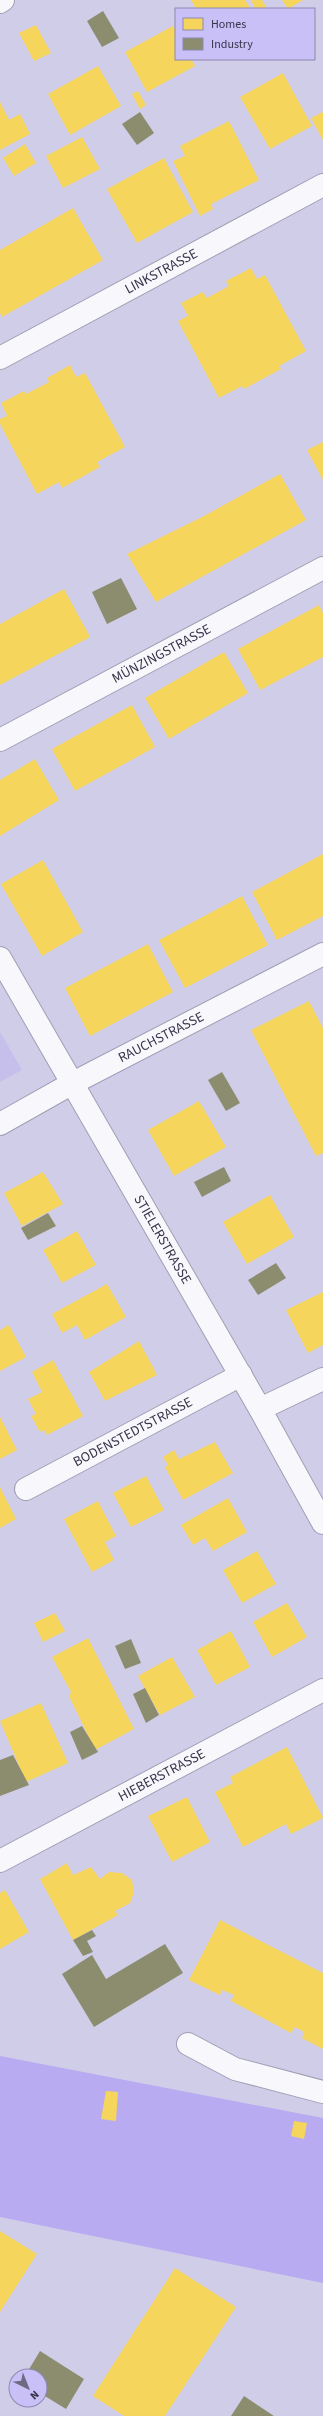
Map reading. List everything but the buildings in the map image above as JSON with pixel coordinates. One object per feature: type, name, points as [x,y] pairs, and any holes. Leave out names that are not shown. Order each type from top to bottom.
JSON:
[{"type":"street","name":"LINKSTRASSE","points":[[0,358],[323,186]]},
{"type":"street","name":"MÜNZINGSTRASSE","points":[[0,740],[323,568]]},
{"type":"street","name":"RAUCHSTRASSE","points":[[0,1124],[71,1084],[323,954]]},
{"type":"street","name":"STIELERSTRASSE","points":[[0,958],[71,1084],[241,1376],[323,1523]]},
{"type":"street","name":"BODENSTEDTSTRASSE","points":[[26,1489],[241,1376]]},
{"type":"street","points":[[260,1410],[323,1379]]},
{"type":"street","name":"HIEBERSTRASSE","points":[[0,1861],[323,1690]]},
{"type":"street","points":[[188,2044],[235,2069],[323,2092]]},
{"type":"shaded area","points":[[0,1032],[22,1070],[0,1082]]},
{"type":"shaded area","points":[[0,2056],[323,2118],[323,2283],[0,2217]]}]
